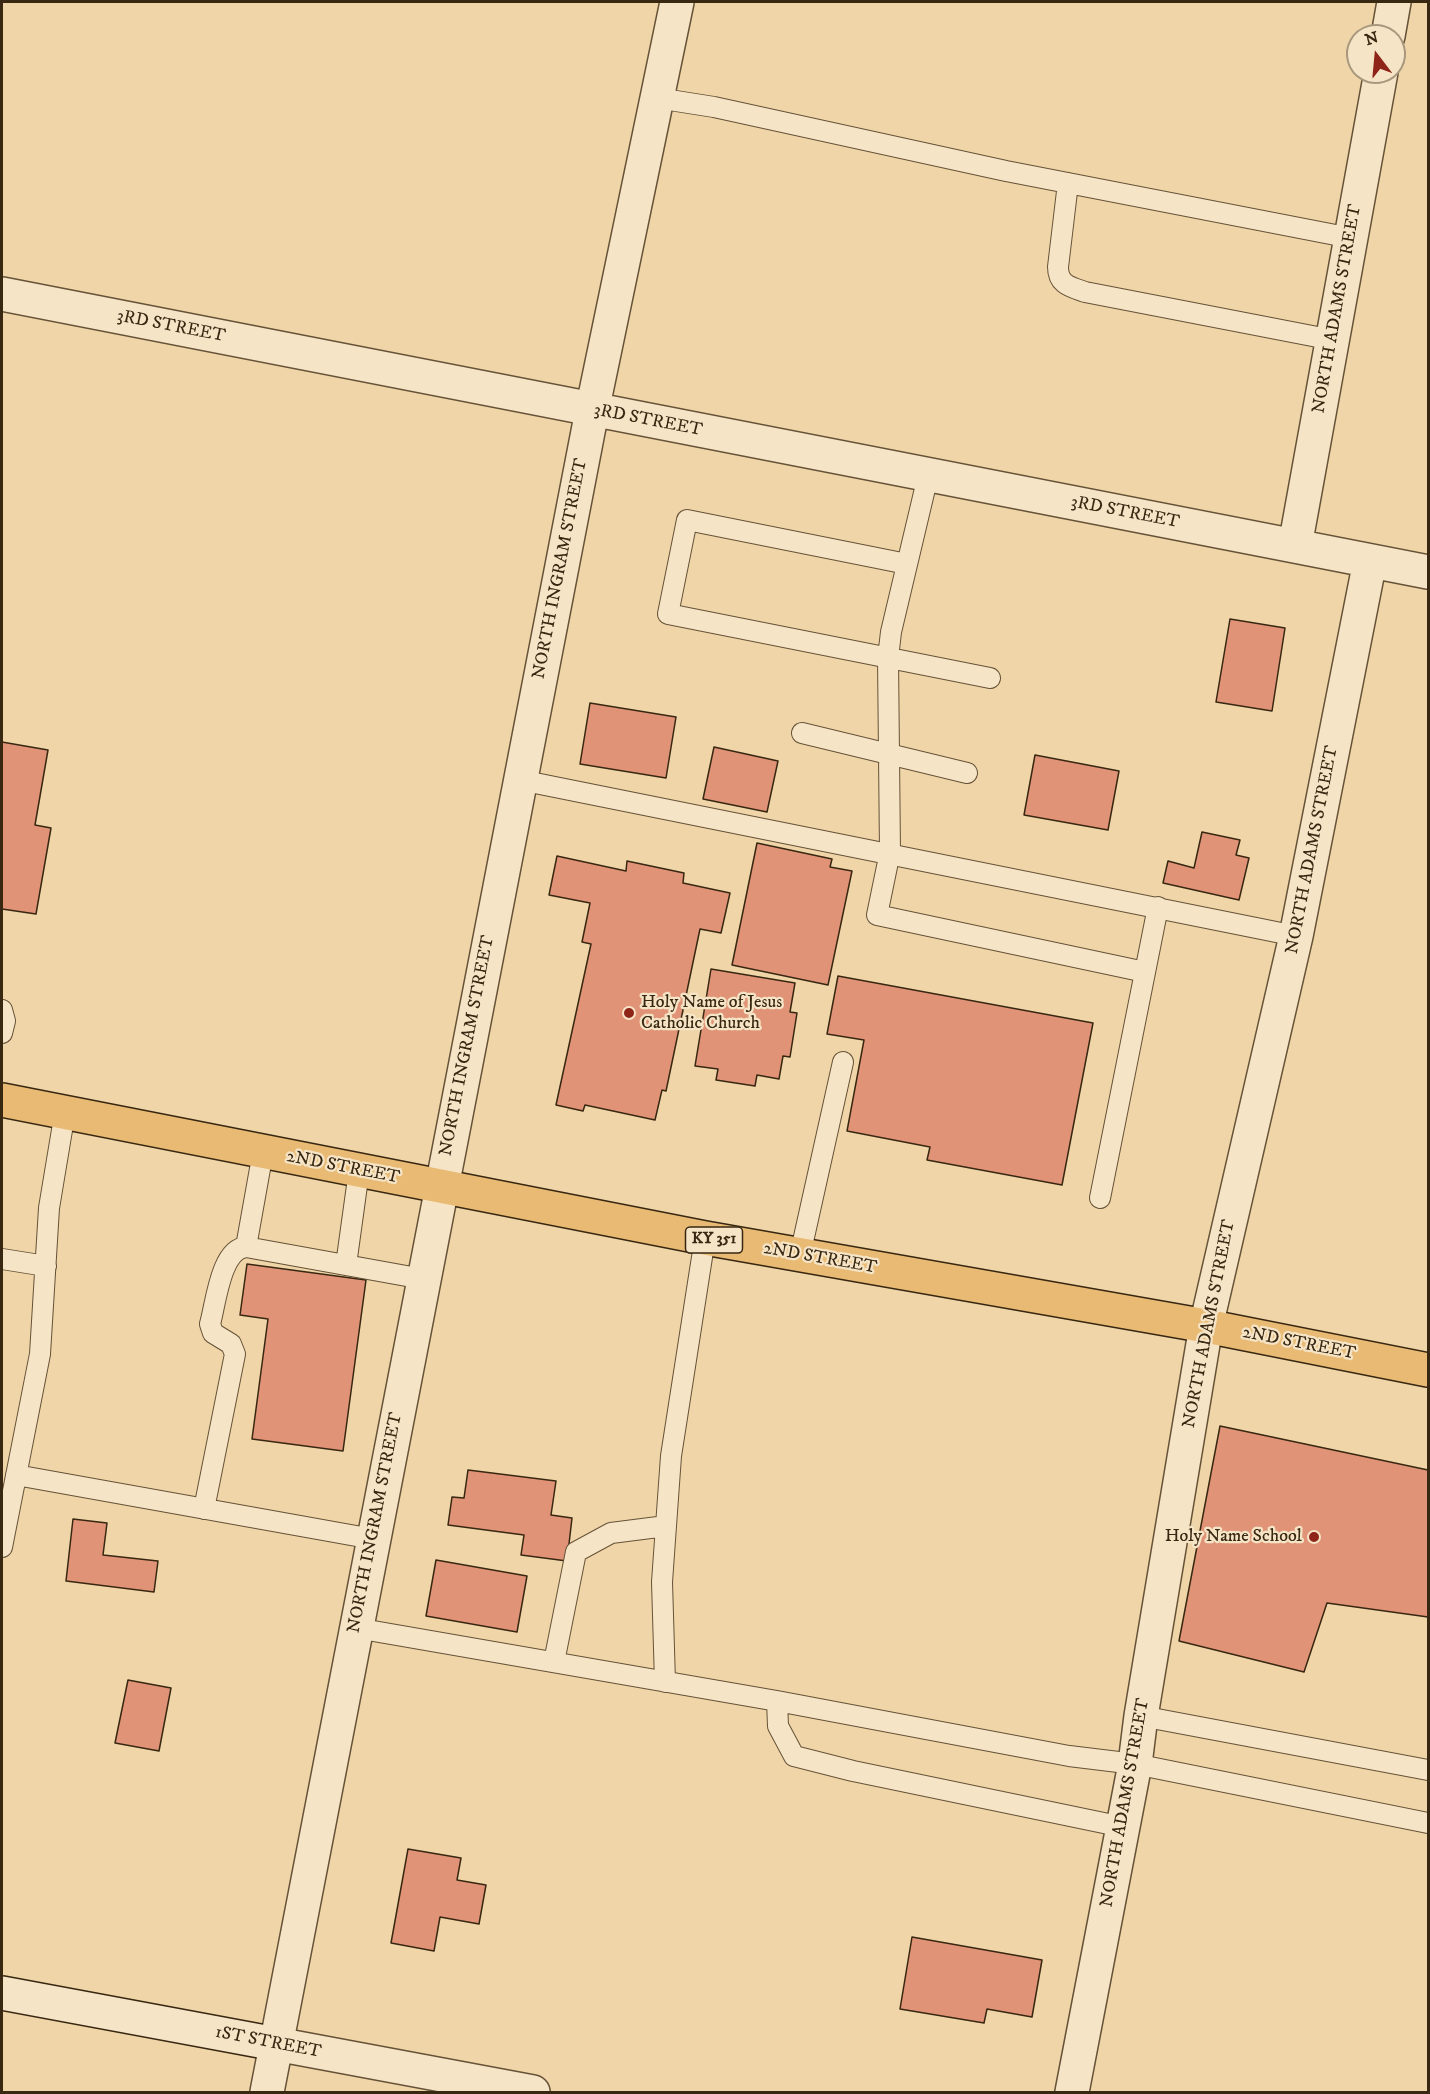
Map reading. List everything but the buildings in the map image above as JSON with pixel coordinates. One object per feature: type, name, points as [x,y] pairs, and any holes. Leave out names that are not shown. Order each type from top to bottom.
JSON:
[{"type":"main road","name":"2ND STREET","points":[[2,1100],[705,1238],[1206,1326],[1428,1370]]},
{"type":"street","name":"NORTH INGRAM STREET","points":[[267,2092],[440,1187],[592,411],[678,2]]},
{"type":"street","points":[[1390,24],[1394,2]]},
{"type":"street","name":"NORTH ADAMS STREET","points":[[1295,546],[1379,84]]},
{"type":"street","name":"3RD STREET","points":[[2,294],[592,411],[1370,561]]},
{"type":"street","points":[[1370,561],[1428,572]]},
{"type":"street","name":"NORTH ADAMS STREET","points":[[1072,2092],[1135,1764],[1206,1326],[1296,936],[1370,561]]},
{"type":"street","name":"1ST STREET","points":[[2,1993],[534,2092]]},
{"type":"lane","points":[[657,98],[714,107],[1068,183],[1351,238]]},
{"type":"lane","points":[[1068,183],[1058,267],[1061,281],[1067,285],[1085,292],[1333,340]]},
{"type":"lane","points":[[928,476],[891,632],[888,658],[890,852],[877,915],[1145,972]]},
{"type":"lane","points":[[907,564],[687,520],[668,614],[990,678]]},
{"type":"lane","points":[[802,733],[967,773]]},
{"type":"lane","points":[[520,780],[890,852],[1296,936]]},
{"type":"lane","points":[[1100,1198],[1158,907]]},
{"type":"lane","points":[[2,1010],[5,1021],[2,1033]]},
{"type":"lane","points":[[800,1255],[843,1062]]},
{"type":"lane","points":[[2,1547],[40,1354],[49,1208],[65,1112]]},
{"type":"lane","points":[[246,1247],[263,1152]]},
{"type":"lane","points":[[346,1265],[359,1171]]},
{"type":"lane","points":[[665,1682],[662,1582],[671,1456],[705,1238]]},
{"type":"lane","points":[[204,1509],[236,1354],[231,1344],[213,1333],[210,1324],[228,1256],[238,1248],[246,1247],[423,1279]]},
{"type":"lane","points":[[2,1258],[46,1266]]},
{"type":"lane","points":[[16,1475],[373,1539]]},
{"type":"lane","points":[[554,1662],[576,1552],[611,1533],[666,1526]]},
{"type":"lane","points":[[356,1628],[777,1701],[1069,1756],[1135,1764],[1428,1823]]},
{"type":"lane","points":[[777,1701],[778,1726],[794,1756],[852,1771],[1123,1827]]},
{"type":"lane","points":[[1141,1716],[1428,1770]]},
{"type":"place","name":"Holy Name of Jesus Catholic Church","points":[[629,1013]]},
{"type":"place","name":"Holy Name School","points":[[1314,1537]]}]
